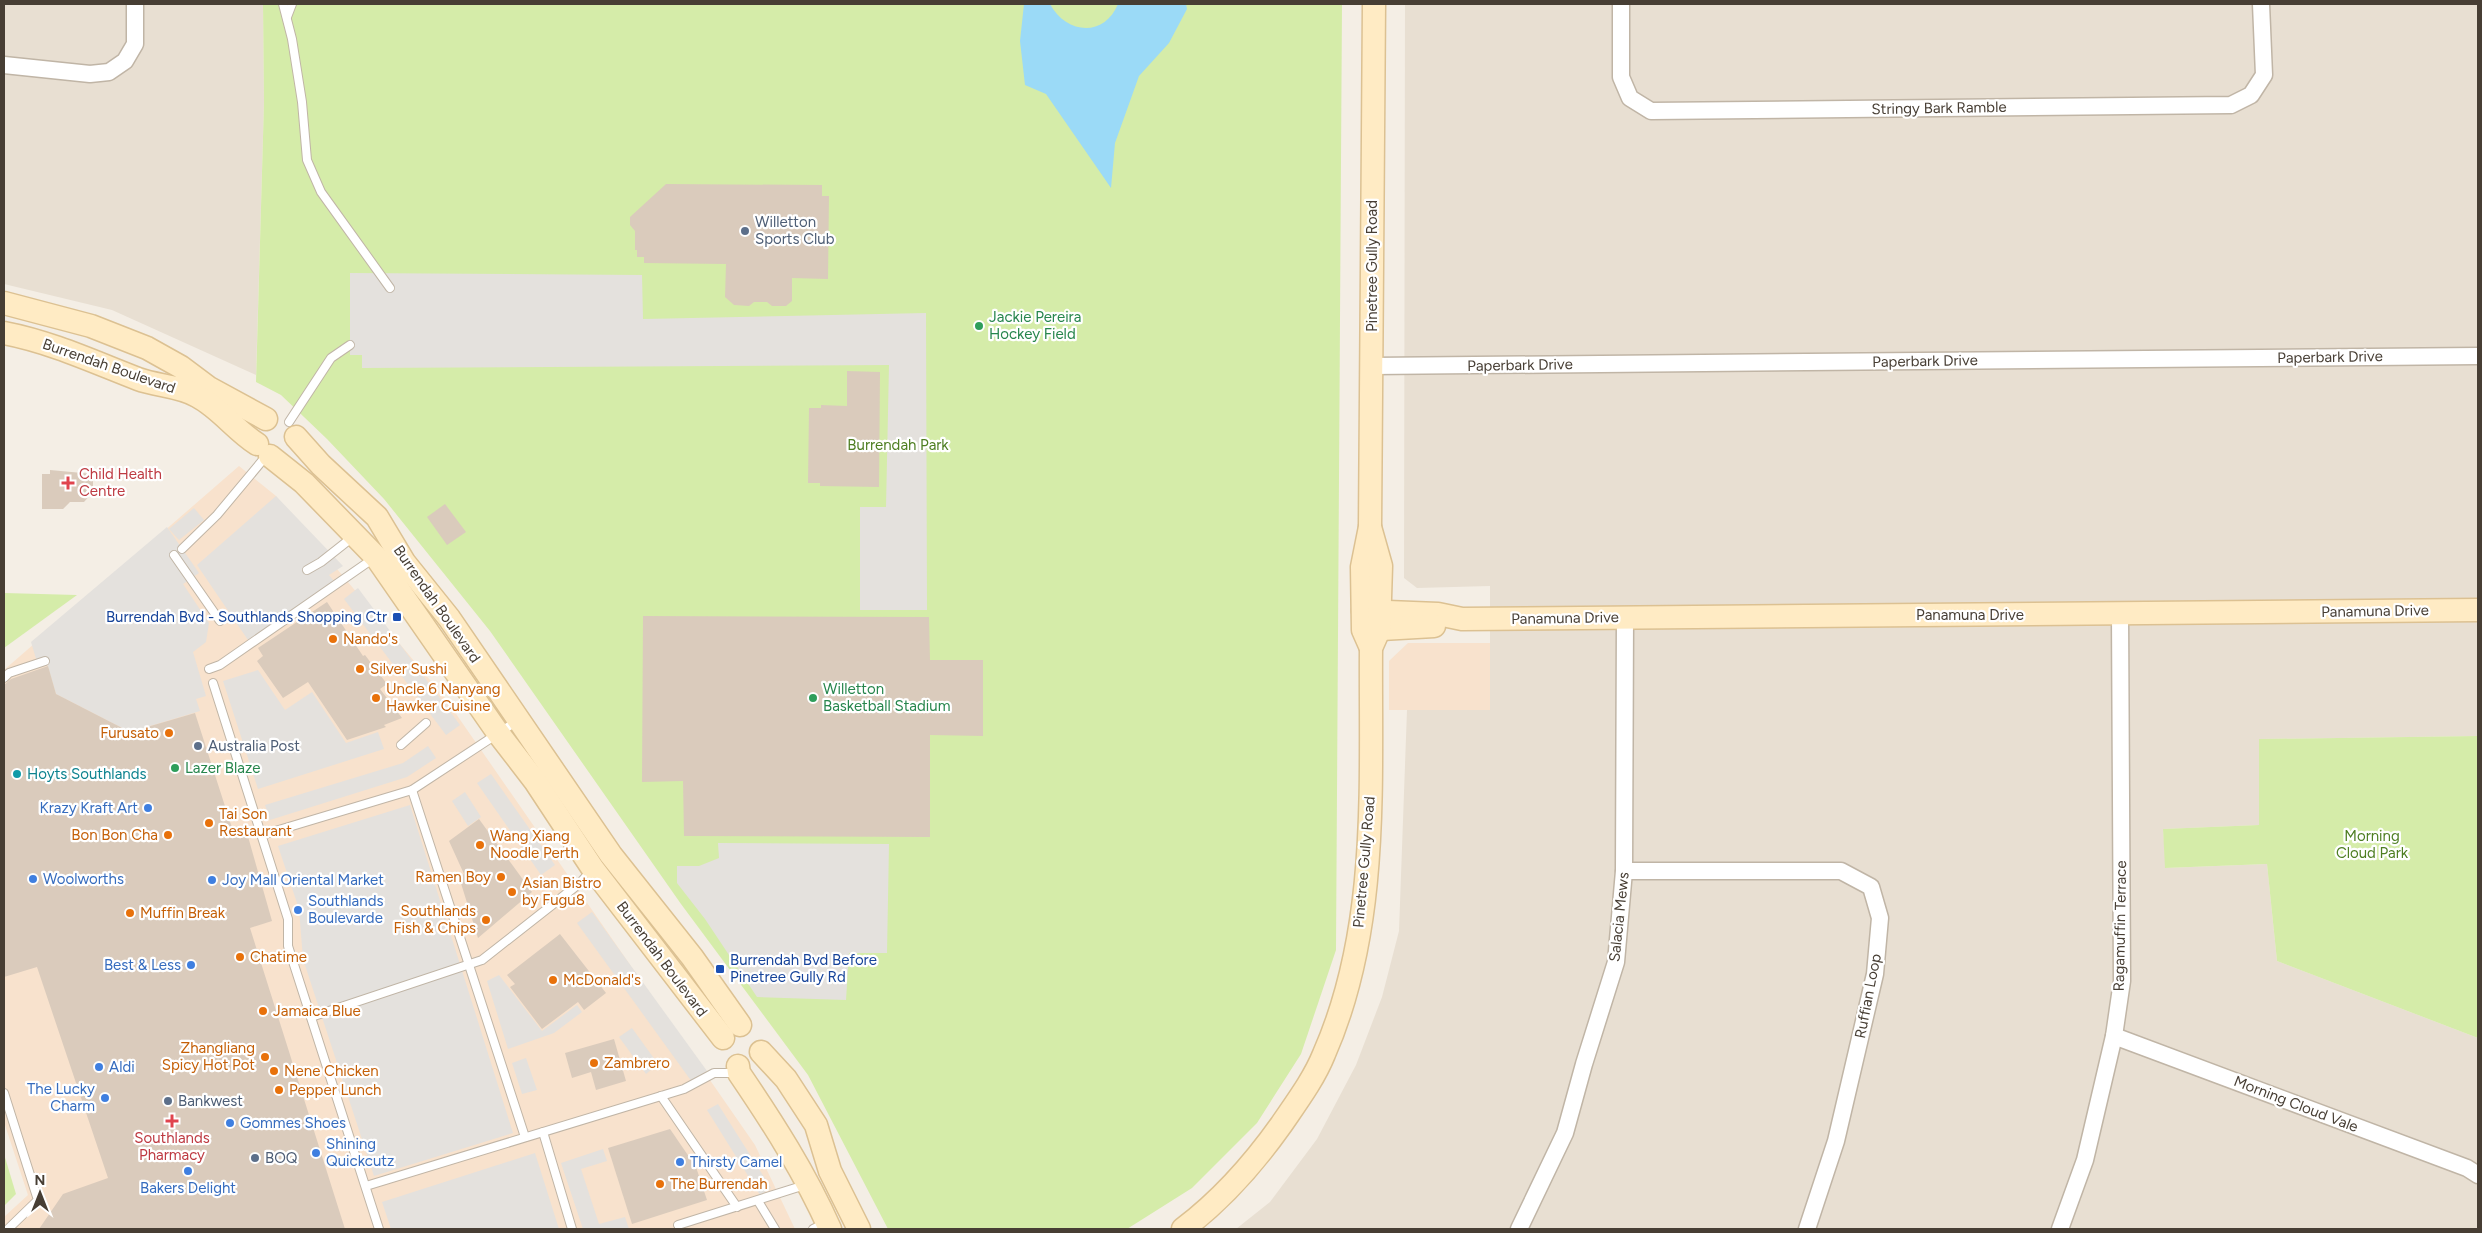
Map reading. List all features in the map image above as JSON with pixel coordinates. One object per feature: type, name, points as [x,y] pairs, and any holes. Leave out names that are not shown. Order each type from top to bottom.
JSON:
[{"type":"main road","name":"Pinetree Gully Road","points":[[1183,1229],[1199,1217],[1265,1147],[1289,1113],[1324,1055],[1351,978],[1365,897],[1370,811],[1371,626],[1362,566],[1370,527],[1374,4]]},
{"type":"main road","name":"Burrendah Boulevard","points":[[4,303],[91,326],[147,348],[181,367],[209,388],[266,419]]},
{"type":"main road","name":"Burrendah Boulevard","points":[[4,333],[66,350],[140,380],[196,395],[218,410],[238,430],[304,483],[376,557],[498,734],[535,781],[602,862],[674,934],[731,1032]]},
{"type":"main road","points":[[279,417],[293,430],[292,449],[288,453],[282,456],[265,452],[256,432],[266,419],[279,417]]},
{"type":"main road","name":"Burrendah Boulevard","points":[[293,430],[321,465],[377,517],[404,562],[449,618],[518,720],[653,948],[731,1032]]},
{"type":"main road","name":"Panamuna Drive","points":[[1371,626],[1438,614],[1462,619],[2478,610]]},
{"type":"main road","points":[[653,948],[674,934]]},
{"type":"main road","points":[[738,1069],[752,1064],[761,1052],[762,1042],[754,1030],[731,1032],[721,1050],[727,1061],[738,1069],[809,1183],[823,1227]]},
{"type":"main road","points":[[761,1052],[786,1079],[812,1118],[830,1171],[859,1229]]},
{"type":"street","points":[[4,65],[90,74],[109,72],[124,61],[134,44],[135,4]]},
{"type":"street","name":"Stringy Bark Ramble","points":[[1621,4],[1620,77],[1630,98],[1651,111],[2231,104],[2251,95],[2264,75],[2261,4]]},
{"type":"street","name":"Paperbark Drive","points":[[1372,366],[2478,356]]},
{"type":"street","name":"Ragamuffin Terrace","points":[[2060,1229],[2085,1160],[2114,1036],[2122,981],[2120,614]]},
{"type":"street","name":"Salacia Mews","points":[[1519,1229],[1565,1133],[1584,1064],[1616,962],[1624,871],[1625,617]]},
{"type":"street","name":"Ruffian Loop","points":[[1624,871],[1841,871],[1871,887],[1880,918],[1875,974],[1836,1141],[1807,1229]]},
{"type":"street","name":"Morning Cloud Vale","points":[[2114,1036],[2467,1168],[2478,1175]]},
{"type":"lane","points":[[283,4],[302,102],[307,160],[321,192],[390,288]]},
{"type":"lane","points":[[287,17],[292,4]]},
{"type":"lane","points":[[293,430],[331,358],[350,345]]},
{"type":"lane","points":[[182,549],[217,515],[265,452]]},
{"type":"lane","points":[[307,570],[355,534]]},
{"type":"lane","points":[[174,555],[220,621]]},
{"type":"lane","points":[[209,669],[220,665],[376,557]]},
{"type":"lane","points":[[4,678],[9,673],[45,661]]},
{"type":"lane","points":[[213,683],[288,919],[288,946],[379,1229]]},
{"type":"lane","points":[[262,835],[412,790],[518,720]]},
{"type":"lane","points":[[401,745],[426,723]]},
{"type":"lane","points":[[412,790],[525,1137]]},
{"type":"lane","points":[[311,1017],[482,960],[580,883],[602,862]]},
{"type":"lane","points":[[366,1186],[684,1089],[714,1073],[738,1069]]},
{"type":"lane","points":[[4,1093],[38,1200],[8,1229]]},
{"type":"lane","points":[[661,1096],[737,1207]]},
{"type":"lane","points":[[543,1132],[572,1229]]},
{"type":"lane","points":[[682,1226],[809,1183]]},
{"type":"lane","points":[[758,1201],[775,1229]]},
{"type":"shaded area","points":[[4,4],[263,4],[264,102],[256,375],[112,310],[4,284]]},
{"type":"shaded area","points":[[1405,4],[2478,4],[2478,736],[2259,739],[2259,825],[2163,829],[2166,868],[2267,864],[2277,961],[2478,1038],[2478,1229],[1236,1229],[1270,1202],[1317,1139],[1356,1065],[1382,997],[1399,931],[1407,710],[1486,710],[1490,643],[1490,586],[1417,588],[1404,578]]},
{"type":"shaded area","points":[[350,273],[642,275],[643,319],[926,313],[927,610],[860,610],[860,507],[886,507],[889,365],[362,368],[362,355],[350,355]]},
{"type":"shaded area","name":"Southlands Boulevarde","points":[[239,466],[276,496],[445,698],[755,1145],[795,1229],[4,1229],[4,1217],[28,1195],[4,1122],[4,670]]},
{"type":"shaded area","points":[[276,496],[343,566],[329,575],[334,581],[248,640],[197,565]]},
{"type":"shaded area","points":[[194,508],[204,520],[179,540],[169,529]]},
{"type":"shaded area","points":[[167,527],[199,573],[183,584],[209,623],[206,642],[193,652],[206,696],[196,699],[200,711],[130,732],[56,694],[46,660],[37,662],[31,642]]},
{"type":"shaded area","points":[[358,588],[460,725],[446,735],[344,599]]},
{"type":"shaded area","points":[[1408,643],[1490,643],[1490,710],[1389,710],[1389,661]]},
{"type":"shaded area","points":[[258,670],[285,710],[312,692],[346,743],[378,732],[384,749],[258,789],[223,681]]},
{"type":"shaded area","points":[[428,746],[436,758],[407,777],[270,820],[265,805],[403,763]]},
{"type":"shaded area","points":[[491,774],[555,865],[541,875],[477,783]]},
{"type":"shaded area","points":[[465,792],[481,817],[468,826],[452,801]]},
{"type":"shaded area","points":[[410,805],[513,1133],[374,1176],[303,959],[299,909],[278,846]]},
{"type":"shaded area","points":[[718,843],[889,844],[887,953],[849,953],[846,1000],[757,997],[705,919],[677,883],[677,866],[699,866],[719,858]]},
{"type":"shaded area","points":[[592,912],[707,1071],[692,1082],[577,923]]},
{"type":"shaded area","points":[[499,975],[542,1031],[577,1005],[582,1012],[554,1033],[508,1049],[487,981]]},
{"type":"shaded area","points":[[632,1028],[658,1064],[646,1074],[619,1037]]},
{"type":"shaded area","points":[[526,1058],[537,1090],[522,1094],[512,1063]]},
{"type":"shaded area","points":[[718,1104],[771,1188],[760,1195],[707,1110]]},
{"type":"shaded area","points":[[603,1149],[607,1161],[581,1169],[599,1224],[625,1217],[629,1229],[583,1229],[561,1163]]},
{"type":"shaded area","points":[[535,1153],[559,1229],[391,1229],[382,1202]]},
{"type":"green space","name":"Burrendah Park","points":[[263,4],[1342,4],[1336,950],[1301,1054],[1257,1123],[1192,1188],[1127,1229],[888,1229],[808,1075],[681,904],[490,631],[384,499],[327,439],[281,395],[256,382],[264,102]]},
{"type":"green space","points":[[4,593],[77,595],[4,648]]},
{"type":"green space","name":"Morning Cloud Park","points":[[2478,736],[2478,1038],[2277,961],[2267,864],[2165,868],[2163,829],[2259,825],[2259,739]]},
{"type":"green space","points":[[4,1154],[16,1194],[4,1206]]},
{"type":"water","points":[[1024,4],[1050,4],[1065,21],[1085,28],[1095,27],[1104,23],[1112,15],[1118,4],[1186,4],[1187,9],[1169,43],[1139,76],[1115,143],[1111,188],[1046,94],[1025,85],[1020,41]]},
{"type":"building","points":[[666,184],[822,185],[822,196],[829,196],[828,279],[792,278],[792,301],[786,306],[772,306],[767,302],[754,302],[749,306],[734,305],[725,297],[726,264],[644,263],[644,257],[637,257],[635,231],[630,225],[630,217]]},
{"type":"building","points":[[847,371],[880,372],[879,487],[820,486],[820,483],[808,483],[809,408],[821,408],[821,405],[847,406]]},
{"type":"building","name":"Child Health Centre","points":[[50,470],[93,474],[93,492],[84,502],[70,502],[63,509],[42,509],[42,474],[50,474]]},
{"type":"building","points":[[445,504],[466,532],[447,545],[427,517]]},
{"type":"building","points":[[327,602],[363,656],[365,655],[387,684],[380,689],[402,718],[384,725],[386,727],[347,740],[308,682],[283,698],[257,661],[263,656],[258,648]]},
{"type":"building","name":"Willetton Basketball Stadium","points":[[643,616],[929,617],[930,660],[983,660],[983,736],[930,735],[930,837],[684,836],[683,781],[642,782]]},
{"type":"building","name":"Southlands Boulevarde","points":[[48,666],[56,694],[130,732],[195,713],[233,831],[245,826],[272,921],[250,928],[345,1229],[39,1229],[63,1194],[108,1178],[37,967],[4,977],[4,685],[11,679]]},
{"type":"building","points":[[479,819],[532,892],[478,938],[459,877],[464,874],[449,841]]},
{"type":"building","name":"McDonald's","points":[[560,934],[606,993],[584,1010],[578,1002],[542,1029],[510,987],[515,984],[507,975]]},
{"type":"building","name":"Zambrero","points":[[614,1039],[626,1081],[596,1090],[591,1072],[572,1078],[565,1053]]},
{"type":"building","name":"The Burrendah","points":[[670,1129],[696,1167],[707,1200],[632,1224],[608,1148]]},
{"type":"place","name":"Willetton Sports Club","points":[[745,231]]},
{"type":"place","name":"Jackie Pereira Hockey Field","points":[[979,326]]},
{"type":"place","name":"Child Health Centre","points":[[68,483]]},
{"type":"place","name":"Burrendah Bvd - Southlands Shopping Ctr","points":[[397,617]]},
{"type":"place","name":"Nando's","points":[[333,639]]},
{"type":"place","name":"Silver Sushi","points":[[360,669]]},
{"type":"place","name":"Uncle 6 Nanyang Hawker Cuisine","points":[[376,698]]},
{"type":"place","name":"Willetton Basketball Stadium","points":[[813,698]]},
{"type":"place","name":"Furusato","points":[[169,733]]},
{"type":"place","name":"Australia Post","points":[[198,746]]},
{"type":"place","name":"Lazer Blaze","points":[[175,768]]},
{"type":"place","name":"Hoyts Southlands","points":[[17,774]]},
{"type":"place","name":"Krazy Kraft Art","points":[[148,808]]},
{"type":"place","name":"Tai Son Restaurant","points":[[209,823]]},
{"type":"place","name":"Bon Bon Cha","points":[[168,835]]},
{"type":"place","name":"Wang Xiang Noodle Perth","points":[[480,845]]},
{"type":"place","name":"Ramen Boy","points":[[501,877]]},
{"type":"place","name":"Woolworths","points":[[33,879]]},
{"type":"place","name":"Joy Mall Oriental Market","points":[[212,880]]},
{"type":"place","name":"Asian Bistro by Fugu8","points":[[512,892]]},
{"type":"place","name":"Southlands Boulevarde","points":[[298,910]]},
{"type":"place","name":"Muffin Break","points":[[130,913]]},
{"type":"place","name":"Southlands Fish & Chips","points":[[486,920]]},
{"type":"place","name":"Chatime","points":[[240,957]]},
{"type":"place","name":"Best & Less","points":[[191,965]]},
{"type":"place","name":"Burrendah Bvd Before Pinetree Gully Rd","points":[[720,969]]},
{"type":"place","name":"McDonald's","points":[[553,980]]},
{"type":"place","name":"Jamaica Blue","points":[[263,1011]]},
{"type":"place","name":"Zhangliang Spicy Hot Pot","points":[[265,1057]]},
{"type":"place","name":"Zambrero","points":[[594,1063]]},
{"type":"place","name":"Aldi","points":[[99,1067]]},
{"type":"place","name":"Nene Chicken","points":[[274,1071]]},
{"type":"place","name":"Pepper Lunch","points":[[279,1090]]},
{"type":"place","name":"The Lucky Charm","points":[[105,1098]]},
{"type":"place","name":"Bankwest","points":[[168,1101]]},
{"type":"place","name":"Southlands Pharmacy","points":[[172,1121]]},
{"type":"place","name":"Gommes Shoes","points":[[230,1123]]},
{"type":"place","name":"Shining Quickcutz","points":[[316,1153]]},
{"type":"place","name":"BOQ","points":[[255,1158]]},
{"type":"place","name":"Thirsty Camel","points":[[680,1162]]},
{"type":"place","name":"Bakers Delight","points":[[188,1171]]},
{"type":"place","name":"The Burrendah","points":[[660,1184]]}]
